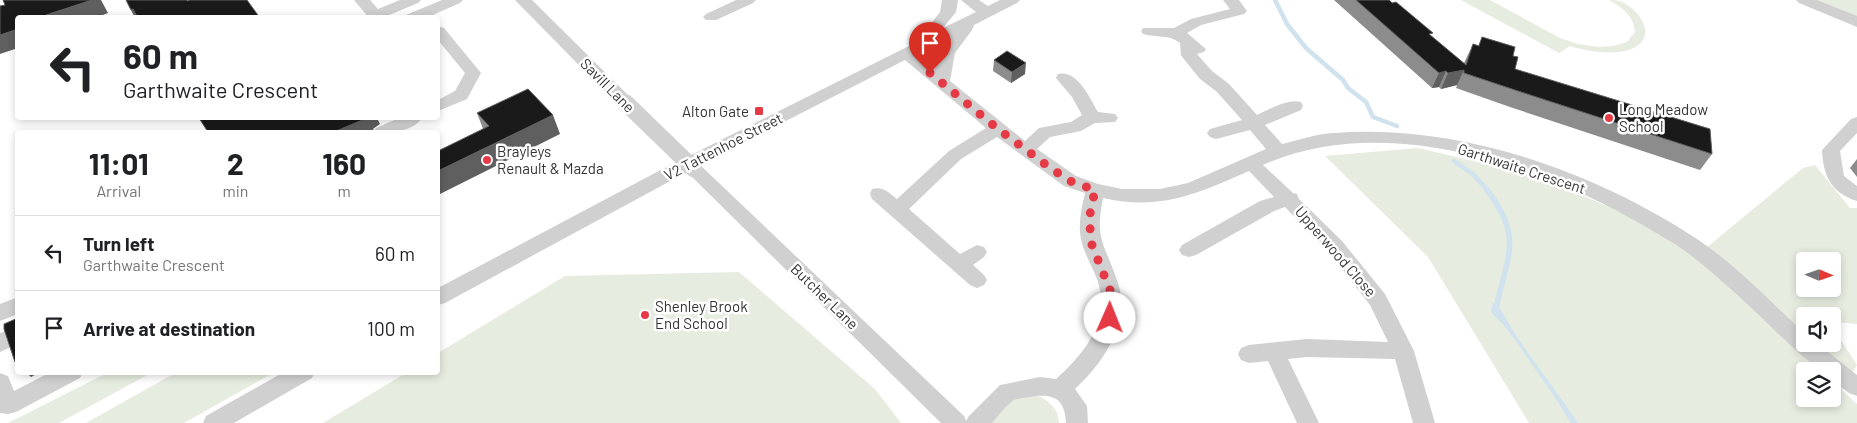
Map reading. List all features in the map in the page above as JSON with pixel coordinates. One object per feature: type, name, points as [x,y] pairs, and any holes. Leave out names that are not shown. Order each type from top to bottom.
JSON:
[{"type":"street","points":[[362,0],[372,15]]},
{"type":"street","points":[[376,15],[413,0]]},
{"type":"street","points":[[422,15],[455,0]]},
{"type":"street","name":"Savill Lane","points":[[523,0],[694,169]]},
{"type":"street","points":[[711,17],[748,0]]},
{"type":"street","points":[[913,51],[948,12],[950,0]]},
{"type":"street","points":[[968,0],[987,13]]},
{"type":"street","name":"V2 Tattenhoe Street","points":[[440,297],[661,177],[1012,0]]},
{"type":"street","points":[[1182,38],[1196,22],[1239,11],[1231,0]]},
{"type":"street","points":[[1804,0],[1857,22]]},
{"type":"street","points":[[941,82],[948,52],[971,22]]},
{"type":"street","points":[[1149,31],[1182,38]]},
{"type":"street","points":[[440,33],[473,73],[461,95],[440,105]]},
{"type":"street","points":[[1182,38],[1189,55],[1206,75],[1223,88],[1278,151]]},
{"type":"street","name":"Garthwaite Crescent","points":[[913,51],[941,82],[998,129],[1049,167],[1070,181],[1095,190],[1122,196],[1160,196],[1192,189],[1278,151],[1332,140],[1408,138],[1470,149],[1576,183],[1616,201],[1692,245],[1742,287],[1799,341],[1857,387]]},
{"type":"street","points":[[1027,149],[1045,132],[1076,127],[1101,117],[1064,78]]},
{"type":"street","points":[[1216,133],[1254,123],[1294,106]]},
{"type":"street","points":[[387,130],[409,120]]},
{"type":"street","points":[[1857,123],[1831,150],[1832,173],[1845,189],[1857,194]]},
{"type":"street","points":[[897,209],[930,180],[954,155],[998,129]]},
{"type":"street","name":"Upperwood Close","points":[[1252,164],[1290,199],[1335,246],[1378,300],[1403,351],[1424,423]]},
{"type":"street","name":"Butcher Lane","points":[[694,169],[956,423]]},
{"type":"street","points":[[1060,389],[1083,368],[1097,349],[1110,318],[1110,290],[1092,245],[1090,228],[1089,219],[1095,190]]},
{"type":"street","points":[[879,194],[977,280]]},
{"type":"street","points":[[1189,250],[1267,206],[1290,199]]},
{"type":"street","points":[[959,264],[977,252]]},
{"type":"street","points":[[0,313],[15,306]]},
{"type":"street","points":[[0,343],[15,336]]},
{"type":"street","points":[[1249,354],[1275,353],[1307,348],[1403,351]]},
{"type":"street","points":[[1275,353],[1308,423]]},
{"type":"street","points":[[0,382],[4,404],[66,375]]},
{"type":"street","points":[[214,423],[299,375]]},
{"type":"street","points":[[977,423],[1008,392],[1040,386],[1060,389],[1076,406],[1077,423]]},
{"type":"shaded area","points":[[1461,0],[1490,0],[1560,38],[1578,44],[1599,47],[1627,42],[1635,32],[1630,17],[1609,0],[1619,1],[1625,3],[1640,17],[1645,28],[1645,34],[1643,40],[1637,46],[1629,50],[1597,52],[1570,46],[1559,53]]},
{"type":"shaded area","points":[[1804,0],[1857,0],[1857,22]]},
{"type":"shaded area","points":[[1418,148],[1534,175],[1706,248],[1803,168],[1815,165],[1850,208],[1857,208],[1857,324],[1841,322],[1841,307],[1796,307],[1796,352],[1841,352],[1841,340],[1857,365],[1842,390],[1857,404],[1857,423],[1529,423],[1428,257],[1325,156]]},
{"type":"shaded area","name":"Shenley Brook End School","points":[[739,272],[875,389],[901,423],[323,423],[403,375],[440,375],[440,352],[565,276]]},
{"type":"shaded area","points":[[103,375],[147,375],[59,423],[8,423]]},
{"type":"shaded area","points":[[171,375],[269,375],[184,423],[86,423]]},
{"type":"shaded area","points":[[1027,392],[1049,402],[1056,411],[1059,423],[989,423],[1013,399]]},
{"type":"water","points":[[1493,303],[1497,303],[1526,349],[1578,423],[1571,423],[1507,329],[1491,312]]},
{"type":"building","points":[[3,0],[92,0],[46,15],[15,15],[15,30],[0,35],[0,6],[5,5]]},
{"type":"building","points":[[126,0],[247,0],[258,15],[136,15],[133,9],[131,10]]},
{"type":"building","points":[[1356,0],[1389,0],[1392,3],[1396,2],[1433,33],[1429,34],[1466,65],[1473,44],[1479,46],[1482,37],[1515,47],[1513,56],[1518,57],[1515,69],[1710,129],[1712,154],[1464,73],[1464,70],[1439,73]]},
{"type":"building","points":[[1007,51],[1026,63],[1012,72],[994,60]]},
{"type":"building","points":[[528,89],[553,115],[440,170],[440,150],[489,126],[477,113]]},
{"type":"building","points":[[200,120],[362,120],[339,130],[207,130]]},
{"type":"building","points":[[15,319],[15,362],[4,329],[4,324]]},
{"type":"waterway","points":[[1275,0],[1287,24],[1306,48],[1343,80],[1348,88],[1366,102],[1373,117],[1397,126]]},
{"type":"waterway","points":[[1454,161],[1474,175],[1488,191]]},
{"type":"waterway","points":[[1487,190],[1506,221],[1510,248],[1496,308]]},
{"type":"place","name":"Alton Gate","points":[[759,111]]},
{"type":"place","name":"Long Meadow School","points":[[1609,118]]},
{"type":"place","name":"Brayleys Renault & Mazda","points":[[487,160]]},
{"type":"place","name":"Shenley Brook End School","points":[[645,315]]},
{"type":"route","points":[[930,73],[998,129],[1049,167],[1070,181],[1095,190],[1089,219],[1092,245],[1110,290],[1110,318]]}]
